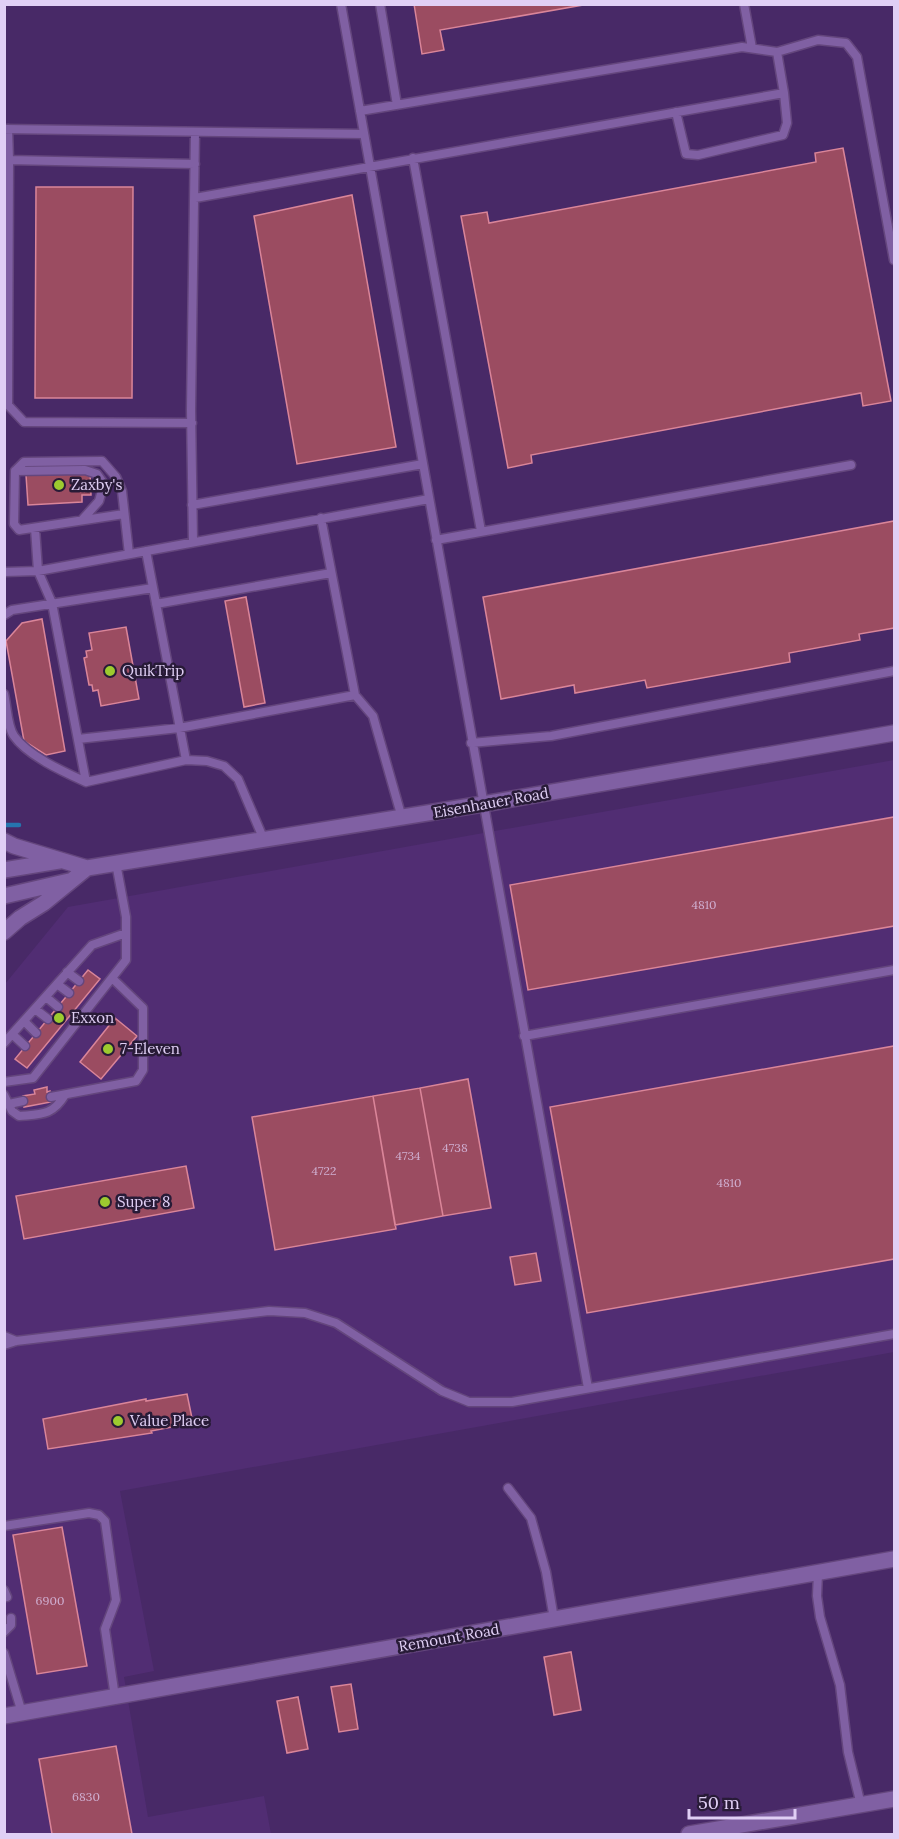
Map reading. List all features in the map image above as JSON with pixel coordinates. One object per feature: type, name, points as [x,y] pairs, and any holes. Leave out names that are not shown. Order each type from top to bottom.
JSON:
[{"type":"main road","name":"Eisenhauer Road","points":[[4,870],[62,861],[87,868],[402,818],[894,733]]},
{"type":"main road","points":[[4,841],[62,861]]},
{"type":"main road","name":"Eisenhauer Road","points":[[4,896],[72,880],[87,868]]},
{"type":"main road","points":[[4,932],[72,880]]},
{"type":"main road","name":"Remount Road","points":[[4,1716],[894,1559]]},
{"type":"main road","points":[[689,1834],[894,1798]]},
{"type":"lane","points":[[341,4],[471,743],[588,1388]]},
{"type":"lane","points":[[380,4],[397,105]]},
{"type":"lane","points":[[744,4],[752,48]]},
{"type":"lane","points":[[360,111],[742,47],[777,52],[818,40],[846,44],[857,57],[894,260]]},
{"type":"lane","points":[[676,112],[686,154],[698,155],[783,135],[787,123],[777,52]]},
{"type":"lane","points":[[195,198],[784,93]]},
{"type":"lane","points":[[192,423],[24,422],[8,405],[9,160],[6,129],[364,134]]},
{"type":"lane","points":[[193,542],[195,132]]},
{"type":"lane","points":[[413,158],[481,531]]},
{"type":"lane","points":[[9,160],[195,164]]},
{"type":"lane","points":[[124,514],[19,530],[14,524],[15,471],[24,462],[102,461],[116,477],[122,491],[129,554]]},
{"type":"lane","points":[[192,505],[423,464]]},
{"type":"lane","points":[[436,540],[851,465]]},
{"type":"lane","points":[[15,471],[85,470],[98,474],[104,484],[99,501],[82,520]]},
{"type":"lane","points":[[4,572],[38,571],[429,499]]},
{"type":"lane","points":[[321,518],[355,695],[373,716],[402,818]]},
{"type":"lane","points":[[35,528],[38,571],[52,603],[86,782]]},
{"type":"lane","points":[[146,551],[186,760]]},
{"type":"lane","points":[[156,604],[331,573]]},
{"type":"lane","points":[[4,615],[12,609],[153,588]]},
{"type":"lane","points":[[471,743],[551,736],[894,671]]},
{"type":"lane","points":[[4,694],[13,735],[22,745],[46,763],[86,782],[186,760],[207,761],[224,766],[238,779],[264,840]]},
{"type":"lane","points":[[78,740],[179,728],[355,695]]},
{"type":"lane","points":[[4,1082],[33,1078],[44,1063],[51,1046],[83,1006],[126,960],[126,917],[116,863]]},
{"type":"lane","points":[[4,1043],[92,945],[126,933]]},
{"type":"lane","points":[[524,1036],[894,970]]},
{"type":"lane","points":[[68,972],[79,981]]},
{"type":"lane","points":[[51,1097],[136,1081],[143,1070],[143,1008],[111,978]]},
{"type":"lane","points":[[57,984],[69,993]]},
{"type":"lane","points":[[45,997],[58,1007]]},
{"type":"lane","points":[[35,1008],[48,1019]]},
{"type":"lane","points":[[24,1021],[36,1033]]},
{"type":"lane","points":[[12,1034],[26,1046]]},
{"type":"lane","points":[[37,1056],[44,1063]]},
{"type":"lane","points":[[4,1095],[12,1111],[19,1116],[42,1114],[58,1107],[65,1095]]},
{"type":"lane","points":[[9,1104],[23,1101]]},
{"type":"lane","points":[[4,1345],[16,1341],[269,1311],[305,1313],[336,1323],[442,1391],[469,1402],[512,1402],[894,1334]]},
{"type":"lane","points":[[4,1336],[16,1341]]},
{"type":"lane","points":[[508,1488],[531,1518],[546,1572],[554,1619]]},
{"type":"lane","points":[[4,1526],[89,1513],[99,1515],[105,1521],[117,1600],[105,1629],[115,1697]]},
{"type":"lane","points":[[818,1573],[817,1596],[820,1617],[840,1685],[848,1752],[861,1804]]},
{"type":"lane","points":[[4,1632],[11,1624],[11,1618]]},
{"type":"lane","points":[[4,1653],[21,1713]]},
{"type":"shaded area","points":[[894,760],[894,1352],[120,1491],[154,1671],[124,1677],[148,1817],[264,1796],[271,1834],[5,1834],[5,984],[68,907]]},
{"type":"building","points":[[414,4],[589,4],[440,30],[444,50],[422,54]]},
{"type":"building","points":[[843,148],[891,401],[863,406],[861,393],[531,455],[532,463],[508,468],[461,216],[487,212],[489,223],[816,162],[815,153]]},
{"type":"building","points":[[36,187],[133,187],[132,398],[35,398]]},
{"type":"building","points":[[352,195],[396,447],[297,464],[254,216]]},
{"type":"building","name":"Zaxby's","points":[[90,472],[91,495],[82,495],[82,502],[28,505],[26,475]]},
{"type":"building","points":[[894,521],[894,628],[859,634],[860,640],[789,653],[790,662],[647,688],[645,680],[575,693],[574,685],[501,699],[483,597]]},
{"type":"building","points":[[246,597],[265,703],[244,707],[225,601]]},
{"type":"building","points":[[42,619],[65,751],[46,755],[24,741],[6,641],[22,623]]},
{"type":"building","name":"QuikTrip","points":[[126,627],[139,699],[101,706],[98,690],[93,691],[92,685],[89,685],[84,658],[87,657],[86,651],[92,650],[89,633]]},
{"type":"building","points":[[894,817],[894,926],[528,990],[510,885]]},
{"type":"building","name":"Exxon","points":[[88,970],[100,979],[27,1068],[15,1059]]},
{"type":"building","name":"7-Eleven","points":[[115,1018],[137,1036],[101,1079],[80,1062]]},
{"type":"building","points":[[894,1046],[894,1259],[587,1313],[550,1107]]},
{"type":"building","points":[[468,1079],[491,1208],[443,1216],[420,1088]]},
{"type":"building","points":[[47,1087],[47,1092],[50,1091],[51,1102],[24,1107],[23,1096],[35,1094],[34,1090]]},
{"type":"building","points":[[420,1088],[443,1216],[395,1225],[373,1096]]},
{"type":"building","points":[[373,1096],[396,1229],[275,1250],[252,1117]]},
{"type":"building","name":"Super 8","points":[[186,1166],[194,1208],[24,1239],[16,1196]]},
{"type":"building","points":[[536,1253],[541,1281],[515,1285],[510,1257]]},
{"type":"building","name":"Value Place","points":[[187,1394],[193,1423],[151,1431],[152,1433],[48,1449],[43,1419],[146,1399],[146,1401]]},
{"type":"building","points":[[62,1527],[87,1666],[37,1674],[13,1535]]},
{"type":"building","points":[[571,1652],[581,1710],[554,1715],[544,1657]]},
{"type":"building","points":[[351,1684],[358,1729],[339,1732],[331,1687]]},
{"type":"building","points":[[298,1697],[308,1749],[287,1753],[277,1701]]},
{"type":"building","points":[[116,1746],[132,1834],[52,1834],[39,1759]]},
{"type":"waterway","points":[[6,825],[19,825]]},
{"type":"place","name":"Zaxby's","points":[[59,485]]},
{"type":"place","name":"QuikTrip","points":[[110,671]]},
{"type":"place","name":"Exxon","points":[[59,1018]]},
{"type":"place","name":"7-Eleven","points":[[108,1049]]},
{"type":"place","name":"Super 8","points":[[105,1202]]},
{"type":"place","name":"Value Place","points":[[118,1421]]}]
